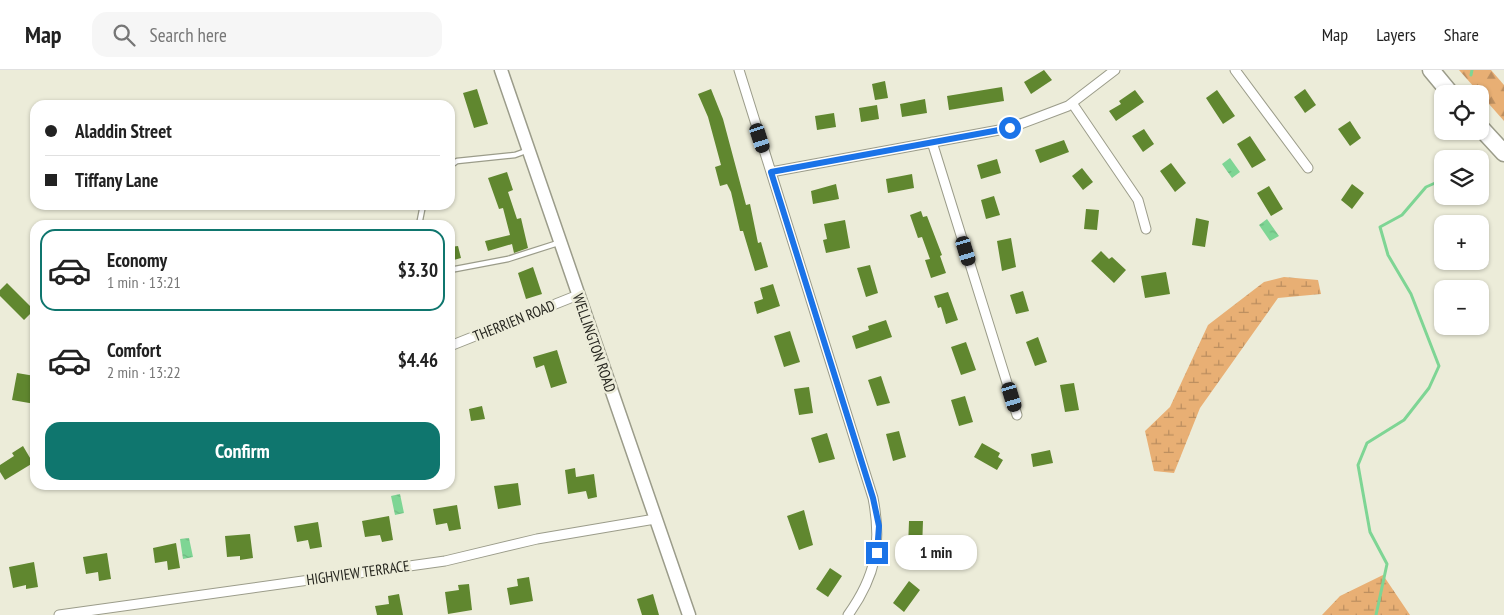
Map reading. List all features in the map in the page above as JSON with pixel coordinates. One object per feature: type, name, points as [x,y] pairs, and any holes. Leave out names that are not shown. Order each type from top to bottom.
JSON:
[{"type":"highway","points":[[1432,70],[1444,85]]},
{"type":"highway","points":[[1489,137],[1504,153]]},
{"type":"main road","name":"WELLINGTON ROAD","points":[[504,71],[528,150],[689,615]]},
{"type":"street","points":[[739,70],[873,498],[879,526],[877,553],[870,578],[848,615]]},
{"type":"street","points":[[771,172],[1010,128],[1072,103],[1115,70]]},
{"type":"street","points":[[1235,70],[1308,168]]},
{"type":"street","points":[[1072,103],[1138,200],[1146,229]]},
{"type":"street","points":[[932,142],[1017,415]]},
{"type":"street","name":"THERRIEN ROAD","points":[[455,344],[578,295]]},
{"type":"street","name":"HIGHVIEW TERRACE","points":[[59,615],[445,561],[537,539],[655,518]]},
{"type":"lane","points":[[455,163],[515,155],[528,150]]},
{"type":"lane","points":[[455,269],[508,259],[560,242]]},
{"type":"green space","points":[[1459,70],[1491,70],[1504,85],[1504,121],[1489,104],[1489,85],[1472,85]]},
{"type":"green space","points":[[1284,277],[1318,280],[1321,294],[1278,298],[1200,408],[1174,473],[1154,471],[1145,431],[1170,407],[1208,325],[1264,282]]},
{"type":"green space","points":[[1383,575],[1410,615],[1322,615],[1340,596]]},
{"type":"water","points":[[1230,158],[1240,172],[1232,178],[1222,164]]},
{"type":"water","points":[[1267,219],[1279,236],[1270,241],[1259,225]]},
{"type":"water","points":[[400,494],[404,513],[395,515],[391,496]]},
{"type":"water","points":[[189,538],[193,557],[183,559],[180,539]]},
{"type":"building","points":[[1044,70],[1052,80],[1031,94],[1024,82]]},
{"type":"building","points":[[885,81],[888,98],[875,100],[872,84]]},
{"type":"building","points":[[1002,87],[1004,101],[949,110],[947,96]]},
{"type":"building","points":[[477,89],[488,124],[474,128],[463,93]]},
{"type":"building","points":[[711,89],[723,119],[746,205],[750,204],[758,243],[761,242],[768,267],[755,271],[743,231],[740,231],[731,192],[727,184],[720,186],[715,167],[721,165],[708,117],[698,94]]},
{"type":"building","points":[[1305,89],[1316,105],[1305,113],[1294,97]]},
{"type":"building","points":[[1135,90],[1144,102],[1116,121],[1109,111],[1121,104],[1119,101]]},
{"type":"building","points":[[1217,90],[1235,116],[1223,124],[1206,98]]},
{"type":"building","points":[[925,99],[927,113],[902,117],[900,104]]},
{"type":"building","points":[[877,105],[879,119],[861,122],[859,108]]},
{"type":"building","points":[[834,113],[836,127],[817,130],[815,116]]},
{"type":"building","points":[[1350,121],[1361,138],[1350,146],[1338,129]]},
{"type":"building","points":[[1144,129],[1154,144],[1143,152],[1132,136]]},
{"type":"building","points":[[1250,136],[1266,160],[1252,168],[1237,144]]},
{"type":"building","points":[[1064,140],[1069,152],[1040,163],[1035,150]]},
{"type":"building","points":[[997,159],[1001,173],[981,179],[977,165]]},
{"type":"building","points":[[1171,163],[1186,183],[1175,192],[1160,171]]},
{"type":"building","points":[[1082,168],[1093,182],[1083,190],[1072,176]]},
{"type":"building","points":[[507,172],[513,190],[508,192],[517,219],[521,218],[528,248],[514,253],[512,244],[488,251],[485,241],[510,235],[503,208],[499,209],[488,178]]},
{"type":"building","points":[[912,174],[914,188],[888,193],[886,179]]},
{"type":"building","points":[[836,184],[839,199],[813,204],[811,191]]},
{"type":"building","points":[[1352,184],[1364,193],[1352,209],[1341,200]]},
{"type":"building","points":[[1269,186],[1283,209],[1271,216],[1257,193]]},
{"type":"building","points":[[994,196],[1000,215],[986,219],[981,200]]},
{"type":"building","points":[[1086,209],[1099,210],[1097,230],[1084,229]]},
{"type":"building","points":[[921,211],[923,217],[927,216],[942,255],[940,256],[946,273],[931,278],[925,260],[930,259],[922,237],[918,238],[910,215]]},
{"type":"building","points":[[1196,218],[1209,221],[1205,247],[1192,245]]},
{"type":"building","points":[[845,220],[850,248],[826,253],[823,240],[827,239],[824,224]]},
{"type":"building","points":[[1011,238],[1016,267],[1002,271],[997,241]]},
{"type":"building","points":[[455,246],[458,246],[461,258],[455,260]]},
{"type":"building","points":[[1101,251],[1109,259],[1112,257],[1126,270],[1114,283],[1091,261]]},
{"type":"building","points":[[870,265],[878,293],[866,297],[857,268]]},
{"type":"building","points":[[533,267],[542,294],[526,299],[518,273]]},
{"type":"building","points":[[1166,272],[1170,294],[1145,298],[1141,276]]},
{"type":"building","points":[[7,283],[30,306],[30,314],[24,320],[0,296],[0,290]]},
{"type":"building","points":[[773,284],[780,306],[757,314],[754,302],[763,299],[760,288]]},
{"type":"building","points":[[1023,291],[1029,311],[1016,314],[1010,295]]},
{"type":"building","points":[[948,292],[958,320],[946,324],[941,307],[938,308],[934,296]]},
{"type":"building","points":[[886,320],[892,337],[856,349],[852,336],[869,330],[868,326]]},
{"type":"building","points":[[790,331],[800,362],[784,367],[774,336]]},
{"type":"building","points":[[1038,337],[1047,362],[1035,366],[1026,342]]},
{"type":"building","points":[[966,342],[976,370],[961,375],[951,347]]},
{"type":"building","points":[[557,350],[567,383],[551,388],[544,365],[536,368],[533,357]]},
{"type":"building","points":[[17,373],[30,375],[30,403],[12,400]]},
{"type":"building","points":[[881,376],[890,403],[877,406],[868,380]]},
{"type":"building","points":[[1074,383],[1079,410],[1065,412],[1060,385]]},
{"type":"building","points":[[809,387],[813,413],[799,415],[794,389]]},
{"type":"building","points":[[965,396],[973,422],[959,426],[951,400]]},
{"type":"building","points":[[482,406],[485,419],[471,421],[469,409]]},
{"type":"building","points":[[899,431],[906,457],[893,461],[886,434]]},
{"type":"building","points":[[827,433],[835,459],[819,463],[811,438]]},
{"type":"building","points":[[982,443],[1000,453],[998,457],[1003,460],[997,470],[974,457]]},
{"type":"building","points":[[23,446],[30,458],[30,465],[5,480],[0,472],[0,465],[14,456],[12,453]]},
{"type":"building","points":[[1050,450],[1053,463],[1033,467],[1031,454]]},
{"type":"building","points":[[575,468],[576,477],[594,474],[597,497],[588,499],[586,491],[568,494],[565,470]]},
{"type":"building","points":[[518,483],[521,505],[498,509],[494,486]]},
{"type":"building","points":[[457,505],[461,529],[449,531],[447,523],[436,525],[433,509]]},
{"type":"building","points":[[804,510],[813,545],[799,550],[787,516]]},
{"type":"building","points":[[389,516],[393,540],[382,542],[380,535],[365,537],[362,521]]},
{"type":"building","points":[[909,521],[923,521],[922,549],[908,548]]},
{"type":"building","points":[[318,522],[322,547],[310,549],[308,540],[297,542],[294,526]]},
{"type":"building","points":[[250,534],[253,558],[240,560],[240,556],[227,557],[225,536]]},
{"type":"building","points":[[176,543],[180,568],[168,570],[167,561],[155,563],[153,548]]},
{"type":"building","points":[[107,553],[111,579],[99,581],[98,572],[86,574],[83,557]]},
{"type":"building","points":[[34,562],[38,587],[26,589],[26,585],[13,588],[9,567]]},
{"type":"building","points":[[830,568],[842,576],[828,597],[816,589]]},
{"type":"building","points":[[529,577],[533,601],[510,605],[507,588],[518,586],[517,579]]},
{"type":"building","points":[[909,581],[920,590],[904,612],[893,603]]},
{"type":"building","points":[[469,584],[472,610],[448,614],[445,592],[459,590],[458,585]]},
{"type":"building","points":[[399,594],[403,615],[377,615],[375,606],[389,604],[388,596]]},
{"type":"building","points":[[653,594],[659,615],[642,615],[637,599]]},
{"type":"waterway","points":[[1471,75],[1472,70]]},
{"type":"waterway","points":[[1376,615],[1387,564],[1370,532],[1358,465],[1367,443],[1404,420],[1429,388],[1439,366],[1411,294],[1388,255],[1380,227],[1402,215],[1426,187],[1434,184]]},
{"type":"route","points":[[877,553],[879,526],[873,498],[771,172],[1010,128]]}]
